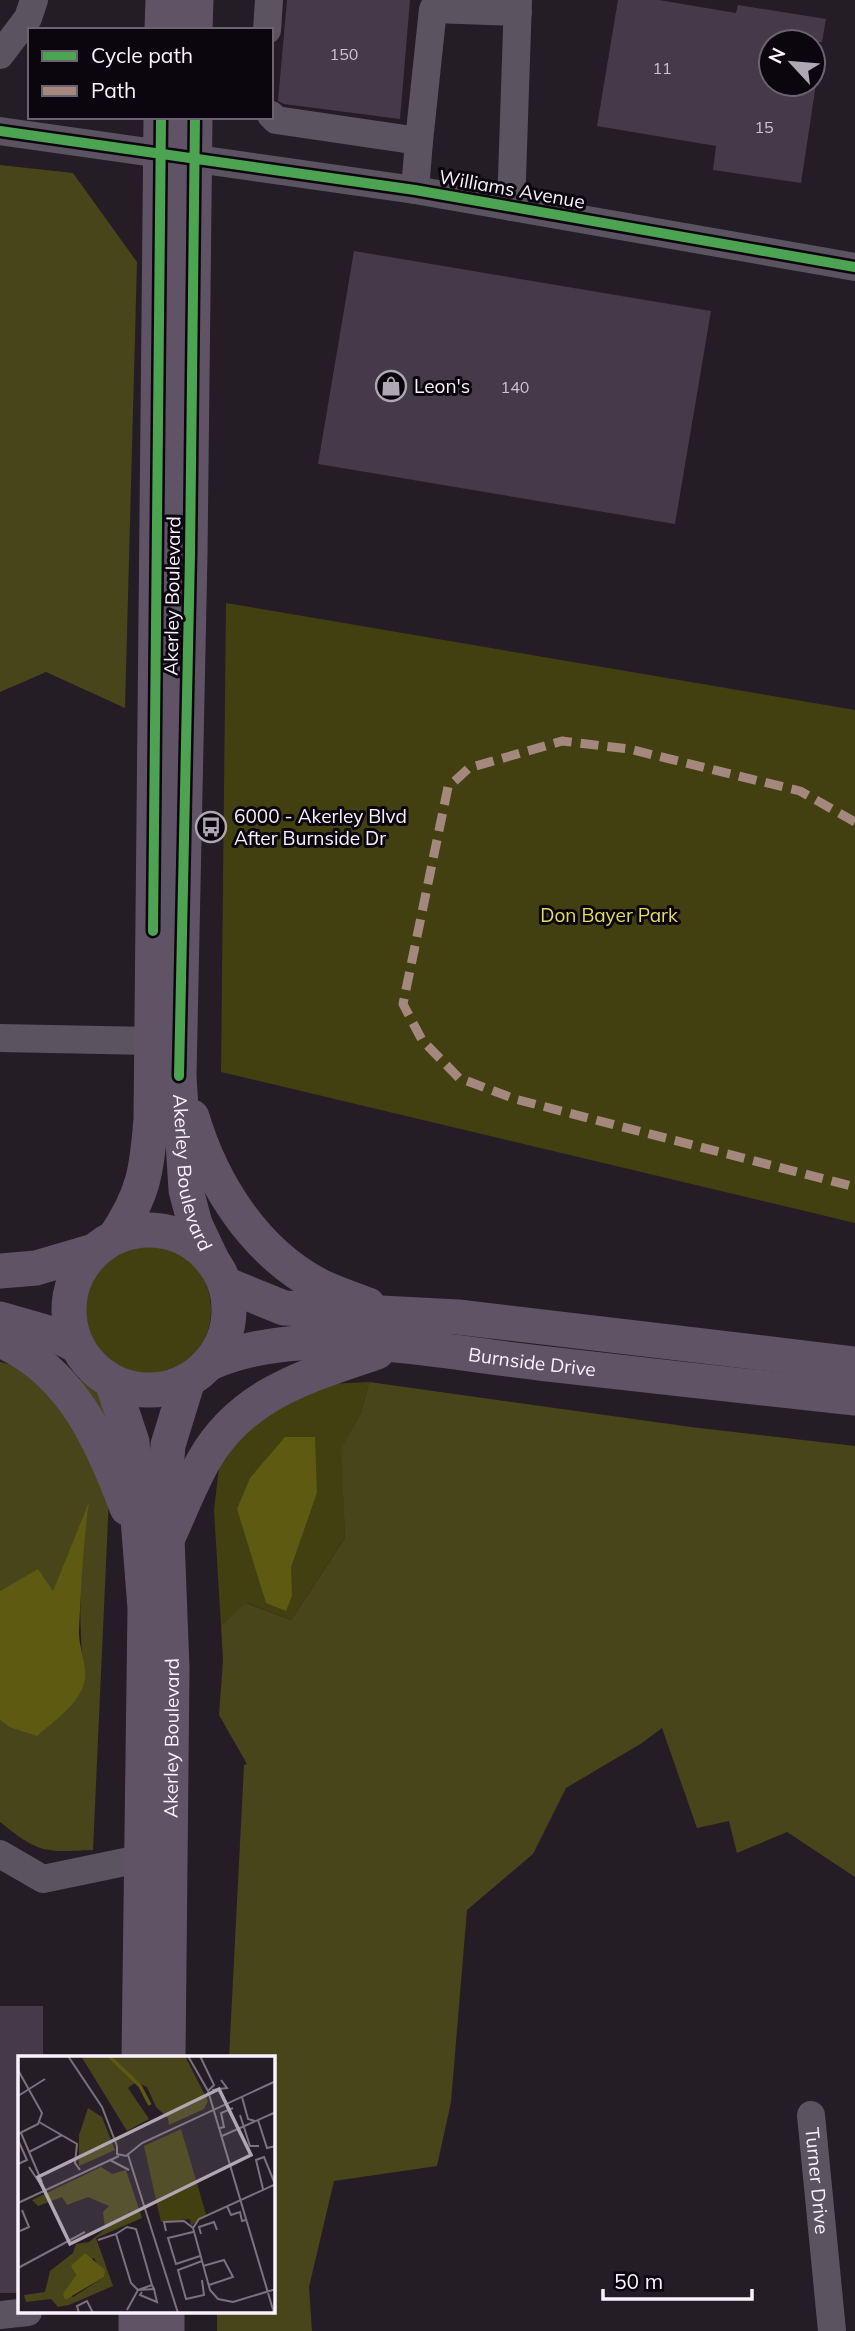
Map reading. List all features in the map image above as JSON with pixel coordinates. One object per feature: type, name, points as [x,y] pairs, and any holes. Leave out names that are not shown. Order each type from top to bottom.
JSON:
[{"type":"main road","points":[[162,28],[163,0]]},
{"type":"main road","points":[[195,28],[196,0]]},
{"type":"main road","name":"Akerley Boulevard","points":[[162,119],[178,158],[190,568],[179,1076],[186,1190],[195,1224],[218,1272]]},
{"type":"main road","name":"Akerley Boulevard","points":[[104,1244],[134,1208],[143,1182],[150,1119],[178,158],[194,119]]},
{"type":"main road","points":[[179,1076],[202,1150],[228,1200],[257,1236],[287,1264],[393,1331]]},
{"type":"main road","points":[[0,1271],[36,1268],[140,1230],[165,1231],[191,1241],[218,1272],[229,1311],[224,1339],[199,1372],[162,1390],[136,1390],[112,1382],[92,1367],[77,1346],[69,1322],[70,1296],[78,1272],[104,1244]]},
{"type":"main road","name":"Burnside Drive","points":[[218,1272],[284,1307],[393,1331],[855,1398]]},
{"type":"main road","name":"Burnside Drive","points":[[199,1372],[240,1350],[267,1344],[393,1331],[458,1317],[855,1364]]},
{"type":"main road","points":[[0,1319],[56,1335],[77,1346]]},
{"type":"main road","points":[[154,1541],[205,1458],[234,1420],[273,1391],[393,1331]]},
{"type":"main road","points":[[0,1340],[24,1354],[55,1379],[92,1425],[154,1541]]},
{"type":"main road","name":"Akerley Boulevard","points":[[139,2056],[144,1858],[145,1608],[165,1486],[168,1446],[199,1372]]},
{"type":"main road","name":"Akerley Boulevard","points":[[112,1382],[132,1442],[154,1541],[172,1668],[169,2056]]},
{"type":"street","points":[[0,55],[28,18],[34,0]]},
{"type":"street","points":[[267,28],[269,0]]},
{"type":"street","points":[[415,190],[433,9],[518,6],[512,207]]},
{"type":"street","points":[[273,117],[276,120],[419,141]]},
{"type":"street","name":"Williams Avenue","points":[[0,131],[415,190],[855,267]]},
{"type":"street","points":[[0,1038],[152,1041]]},
{"type":"street","points":[[0,1854],[43,1879],[144,1858]]},
{"type":"street","name":"Turner Drive","points":[[811,2115],[832,2331]]},
{"type":"street","points":[[0,2315],[18,2313]]},
{"type":"green space","name":"Don Bayer Park","points":[[226,603],[855,710],[855,1223],[221,1072]]},
{"type":"green space","points":[[142,1241],[169,1246],[191,1261],[206,1283],[211,1310],[206,1337],[191,1359],[169,1374],[142,1379],[115,1374],[93,1359],[78,1337],[73,1310],[78,1283],[93,1261],[115,1246]]},
{"type":"green space","points":[[369,1382],[361,1413],[342,1449],[345,1538],[291,1620],[247,1603],[221,1625],[214,1510],[224,1425],[269,1387]],"holes":[[[317,1493],[291,1568],[250,1546],[237,1509]]]},
{"type":"shaded area","points":[[0,165],[73,173],[137,262],[125,708],[46,672],[0,692]]},
{"type":"shaded area","points":[[0,1362],[114,1387],[93,1850],[43,1849],[24,1840],[0,1822],[0,1720],[9,1727],[85,1682],[80,1594],[88,1506],[53,1592],[38,1570],[0,1591]]},
{"type":"shaded area","points":[[369,1382],[691,1427],[855,1446],[855,1877],[787,1832],[737,1853],[729,1821],[697,1828],[662,1728],[642,1743],[566,1788],[533,1854],[467,1910],[451,2102],[437,2166],[334,2181],[309,2287],[312,2331],[217,2331],[217,2314],[275,2314],[275,2056],[229,2056],[244,1765],[247,1764],[219,1715],[223,1660],[221,1625],[246,1603],[291,1620],[345,1538],[341,1449],[361,1413]]},
{"type":"shaded area","points":[[285,1437],[315,1437],[317,1493],[291,1568],[292,1596],[286,1611],[266,1603],[237,1509],[250,1478]]},
{"type":"shaded area","points":[[89,1502],[79,1630],[85,1672],[84,1684],[71,1706],[37,1736],[9,1727],[0,1720],[0,1591],[38,1569],[53,1591]]},
{"type":"building","points":[[287,0],[410,0],[400,119],[278,101]]},
{"type":"building","points":[[618,0],[659,0],[736,13],[738,5],[826,19],[824,28],[757,28],[757,98],[814,98],[801,183],[713,170],[716,146],[597,126]]},
{"type":"building","points":[[354,251],[711,311],[675,524],[318,464]]},
{"type":"building","points":[[0,2006],[43,2006],[43,2056],[18,2056],[18,2293],[0,2293]]},
{"type":"marked path","points":[[855,822],[800,791],[629,749],[562,741],[469,768],[448,787],[403,1004],[422,1040],[459,1078],[515,1099],[855,1187]]},
{"type":"cycle path","points":[[153,931],[161,119]]},
{"type":"cycle path","points":[[179,1076],[190,554],[195,119]]},
{"type":"cycle path","points":[[0,131],[415,190],[855,267]]},
{"type":"place","name":"Leon's","points":[[391,386]]},
{"type":"place","name":"6000 - Akerley Blvd After Burnside Dr","points":[[211,827]]}]
